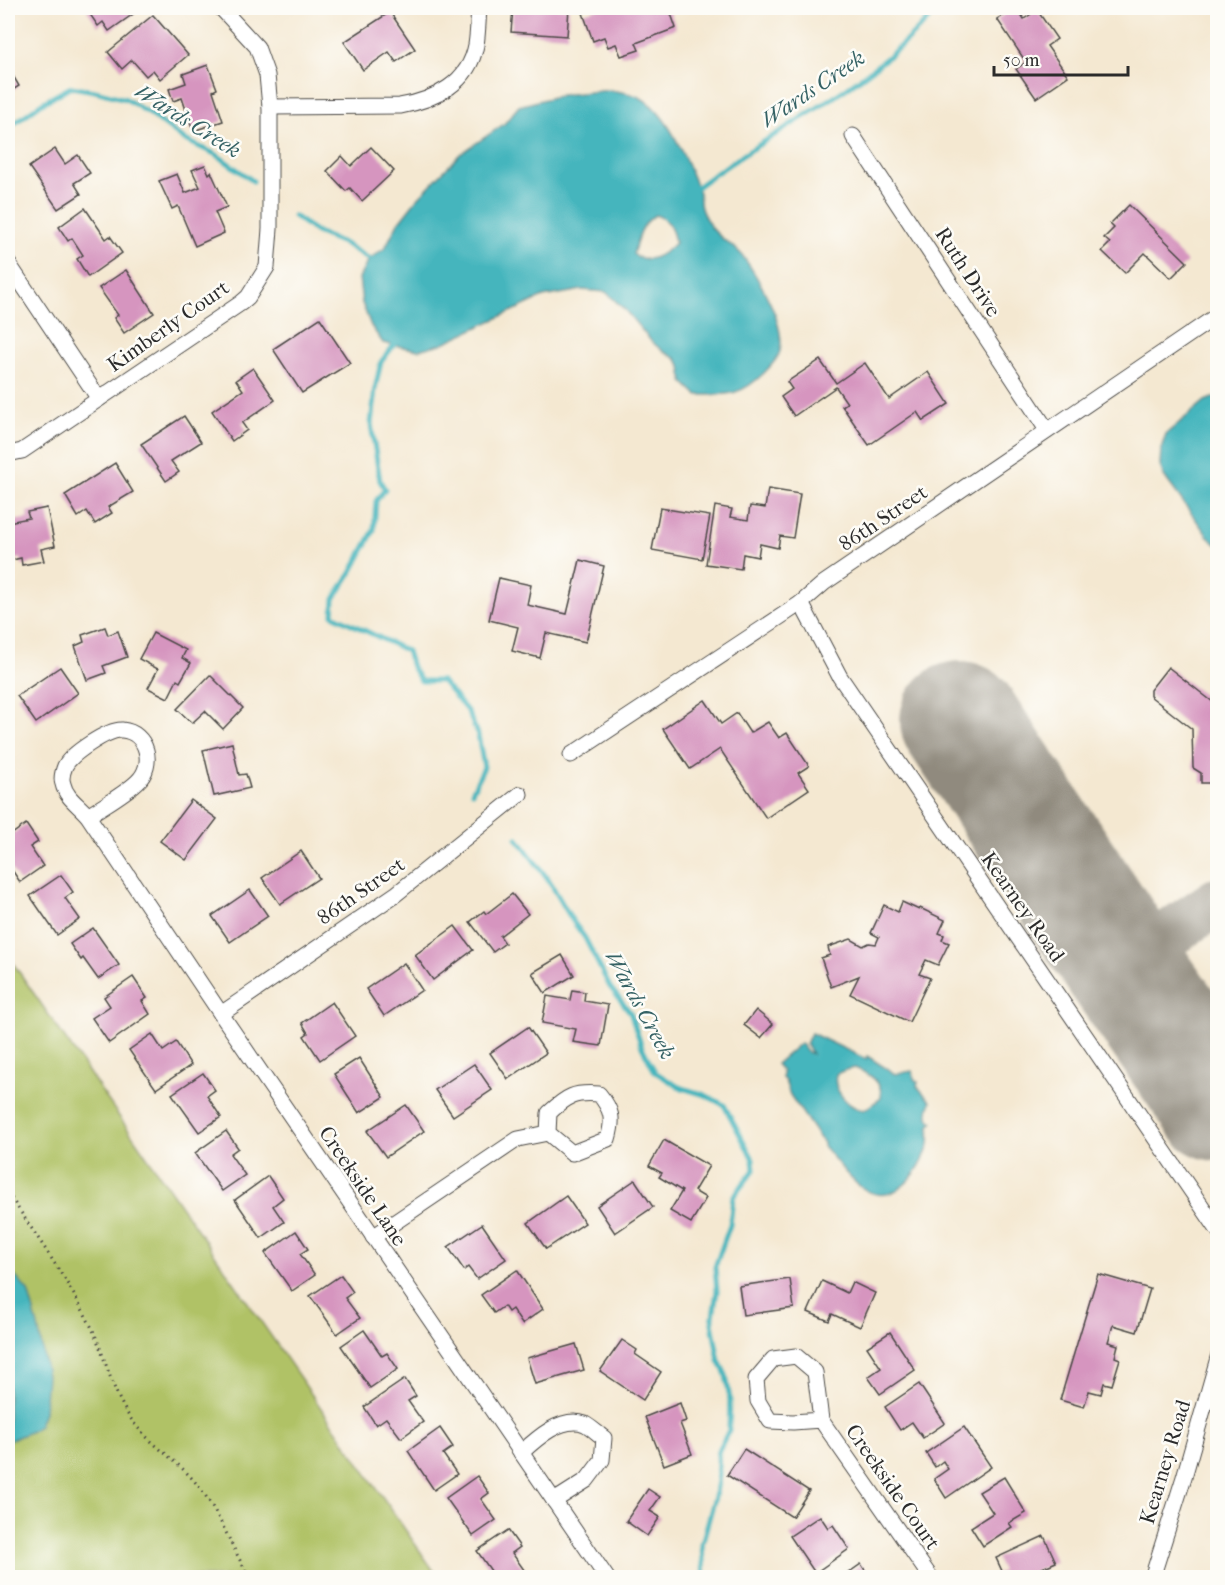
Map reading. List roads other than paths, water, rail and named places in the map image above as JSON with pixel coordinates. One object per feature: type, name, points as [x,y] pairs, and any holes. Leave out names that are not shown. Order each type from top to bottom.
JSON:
[{"type":"street","name":"Kimberly Court","points":[[8,454],[22,451],[241,303],[248,297],[267,267],[270,229],[270,107],[265,66],[257,47],[221,8]]},
{"type":"street","points":[[270,107],[400,106],[440,94],[460,78],[469,64],[476,46],[479,8]]},
{"type":"street","name":"Ruth Drive","points":[[853,136],[1047,430]]},
{"type":"street","points":[[8,263],[99,399]]},
{"type":"street","name":"86th Street","points":[[571,755],[801,603],[824,583],[1218,315]]},
{"type":"street","name":"Kearney Road","points":[[801,603],[840,677],[1218,1230]]},
{"type":"street","name":"Creekside Lane","points":[[88,816],[138,781],[148,768],[148,756],[143,744],[132,733],[121,730],[108,733],[72,756],[64,767],[62,782],[67,796],[88,816],[607,1578]]},
{"type":"street","name":"86th Street","points":[[221,1014],[396,894],[520,794]]},
{"type":"street","points":[[581,1092],[599,1094],[608,1106],[613,1123],[608,1139],[572,1153],[548,1133],[549,1113],[565,1098],[581,1092]]},
{"type":"street","points":[[373,1237],[518,1139],[548,1133]]},
{"type":"street","name":"Creekside Court","points":[[821,1420],[770,1421],[758,1401],[756,1379],[773,1359],[796,1356],[815,1372],[821,1420],[931,1578]]},
{"type":"street","name":"Kearney Road","points":[[1152,1578],[1218,1358]]},
{"type":"street","points":[[521,1452],[542,1434],[562,1424],[583,1423],[604,1438],[602,1460],[587,1480],[554,1501]]},
{"type":"water","points":[[610,90],[634,95],[651,106],[669,127],[699,192],[700,206],[704,216],[717,234],[742,255],[756,275],[775,315],[781,340],[780,351],[768,369],[756,381],[733,393],[697,395],[683,382],[681,366],[676,358],[651,341],[625,310],[606,292],[582,290],[543,297],[441,344],[418,350],[383,343],[371,326],[362,303],[359,278],[369,259],[385,248],[398,223],[416,200],[459,155],[504,124],[519,106],[561,95]],"holes":[[[655,215],[669,225],[675,243],[655,258],[644,259],[633,254],[643,227]]]},
{"type":"water","points":[[1218,396],[1217,545],[1210,539],[1164,476],[1160,466],[1161,449],[1166,434],[1205,401]]},
{"type":"water","points":[[811,1033],[866,1059],[867,1056],[895,1074],[912,1071],[918,1082],[917,1086],[931,1102],[928,1116],[933,1122],[930,1126],[929,1145],[924,1158],[911,1178],[893,1192],[872,1193],[851,1178],[823,1146],[790,1095],[782,1078],[782,1071],[776,1064],[800,1043],[807,1052],[812,1054],[806,1044]],"holes":[[[855,1068],[874,1079],[880,1087],[881,1098],[864,1110],[847,1102],[836,1086],[836,1074]]]},
{"type":"water","points":[[8,1272],[16,1277],[28,1291],[38,1326],[47,1376],[44,1412],[39,1425],[32,1431],[8,1441]]},
{"type":"waterway","name":"Wards Creek","points":[[697,187],[857,81],[895,51],[939,8]]},
{"type":"waterway","name":"Wards Creek","points":[[8,128],[42,103],[71,87],[95,91],[126,99],[183,139],[217,155],[253,181]]},
{"type":"waterway","name":"Wards Creek","points":[[294,216],[316,232],[345,244],[369,259]]},
{"type":"waterway","name":"Wards Creek","points":[[394,345],[381,362],[371,424],[380,481],[385,489],[376,501],[374,530],[334,599],[333,615],[407,651],[412,667],[421,681],[442,681],[468,712],[478,735],[484,767],[472,792]]},
{"type":"waterway","name":"Wards Creek","points":[[517,838],[548,879],[585,938],[610,987],[630,1012],[642,1047],[655,1072],[679,1087],[705,1095],[724,1105],[753,1159],[754,1170],[733,1197],[730,1225],[715,1267],[717,1291],[712,1323],[719,1361],[726,1375],[730,1400],[729,1430],[718,1452],[719,1475],[716,1493],[702,1544],[704,1578]]}]
